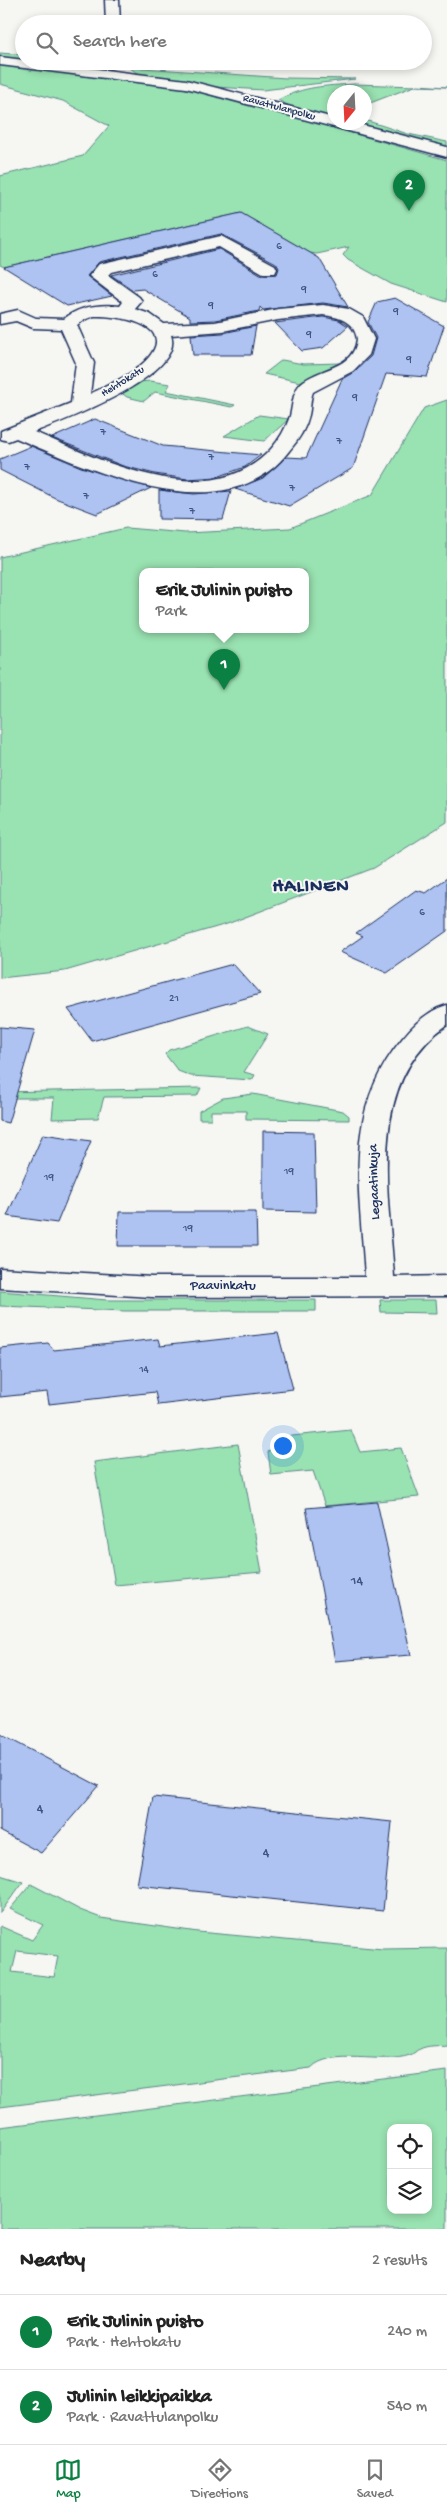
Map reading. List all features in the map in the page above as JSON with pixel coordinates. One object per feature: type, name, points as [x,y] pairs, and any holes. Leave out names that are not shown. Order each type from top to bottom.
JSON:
[{"type":"street","points":[[112,0],[113,15]]},
{"type":"street","name":"Ravattulanpolku","points":[[0,61],[15,62]]},
{"type":"street","name":"Ravattulanpolku","points":[[129,70],[230,94],[447,152]]},
{"type":"street","points":[[125,311],[133,301],[98,276],[106,268],[221,241],[269,269]]},
{"type":"street","points":[[0,320],[18,315],[33,323],[68,324],[74,318],[88,313],[106,310],[125,311],[144,317],[159,330],[224,326],[306,310],[332,310],[349,316],[363,327],[366,338],[362,352],[351,364],[309,386],[301,399],[300,416],[281,450],[266,466],[233,484],[204,487],[143,481],[8,435]]},
{"type":"street","name":"Hehtokatu","points":[[68,324],[85,363],[80,404]]},
{"type":"street","name":"Hehtokatu","points":[[8,435],[103,396],[153,363],[163,349],[163,338],[159,330]]},
{"type":"street","name":"Legaatinkuja","points":[[380,1285],[372,1142],[377,1112],[392,1076],[404,1055],[418,1036],[447,1013]]},
{"type":"street","name":"Paavinkatu","points":[[0,1278],[152,1287],[447,1286]]},
{"type":"green space","points":[[0,53],[15,54],[15,60],[0,58]]},
{"type":"green space","points":[[0,65],[15,67],[15,70],[46,70],[111,77],[207,92],[327,126],[327,130],[341,130],[447,160],[447,302],[391,284],[348,260],[343,255],[349,247],[317,254],[310,253],[241,213],[4,267],[0,265],[0,176],[83,156],[109,126],[63,101],[0,84]]},
{"type":"green space","points":[[133,70],[171,70],[286,78],[355,79],[263,90],[216,87],[141,75]]},
{"type":"green space","points":[[354,84],[415,86],[372,102],[372,85],[339,85]]},
{"type":"green space","points":[[417,85],[447,87],[415,86]]},
{"type":"green space","points":[[327,86],[327,118],[297,110],[278,100],[306,89]]},
{"type":"green space","points":[[372,122],[408,134],[447,142],[447,148],[372,130]]},
{"type":"green space","points":[[282,360],[303,364],[342,363],[300,382],[264,374]]},
{"type":"green space","points":[[150,381],[170,384],[166,391],[235,405],[232,407],[155,392],[144,401],[127,397],[120,392],[139,382]]},
{"type":"green space","points":[[447,400],[447,822],[374,868],[227,924],[65,971],[0,978],[0,557],[126,528],[185,533],[290,528],[372,495],[424,408]]},
{"type":"green space","points":[[259,415],[289,419],[264,441],[224,436]]},
{"type":"green space","points":[[248,1026],[268,1034],[244,1072],[255,1075],[252,1080],[191,1076],[178,1071],[165,1054],[169,1050]]},
{"type":"green space","points":[[201,1088],[197,1096],[104,1097],[98,1118],[52,1119],[54,1098],[0,1098],[0,1092]]},
{"type":"green space","points":[[253,1094],[343,1111],[349,1116],[349,1120],[246,1119],[246,1111],[211,1111],[211,1119],[199,1119],[199,1111],[223,1098]]},
{"type":"green space","points":[[0,1291],[107,1300],[316,1300],[316,1311],[125,1311],[0,1306]]},
{"type":"green space","points":[[380,1300],[436,1300],[437,1313],[381,1312]]},
{"type":"green space","points":[[351,1430],[360,1452],[401,1448],[419,1497],[325,1506],[313,1471],[271,1475],[268,1452],[282,1437]]},
{"type":"green space","points":[[238,1444],[262,1572],[115,1585],[94,1462]]},
{"type":"green space","points":[[0,1875],[23,1882],[0,1913]]},
{"type":"green space","points":[[31,1884],[80,1910],[101,1918],[198,1932],[383,1949],[447,1948],[447,2045],[426,2047],[399,2058],[344,2057],[320,2062],[311,2068],[0,2107],[0,1926],[32,1940],[43,1925],[10,1909]],"holes":[[[17,1951],[58,1956],[54,1977],[12,1972]]]},
{"type":"green space","points":[[447,2071],[447,2229],[0,2229],[0,2127]]},
{"type":"building","points":[[241,213],[319,258],[348,307],[323,303],[263,310],[260,307],[259,311],[215,320],[190,321],[190,317],[143,289],[133,290],[111,275],[219,249],[262,275],[277,274],[279,268],[276,263],[221,234],[99,262],[87,276],[112,296],[67,306],[4,267]]},
{"type":"building","points":[[395,298],[444,326],[427,377],[386,374],[353,468],[289,506],[235,489],[263,478],[286,457],[306,458],[342,379],[354,372],[371,356],[376,338],[368,322],[377,302]]},
{"type":"building","points":[[323,317],[339,320],[348,326],[323,348],[302,351],[275,323]]},
{"type":"building","points":[[256,326],[251,355],[193,355],[191,335],[223,333]]},
{"type":"building","points":[[95,419],[163,446],[261,455],[245,467],[217,477],[187,479],[123,466],[52,438]]},
{"type":"building","points":[[31,446],[81,467],[151,488],[97,514],[55,498],[0,470],[0,459]]},
{"type":"building","points":[[159,490],[194,494],[231,491],[223,520],[159,519]]},
{"type":"building","points":[[447,878],[447,931],[387,973],[340,952],[363,936],[356,933],[416,890],[426,893]]},
{"type":"building","points":[[233,964],[260,994],[92,1041],[68,1009]]},
{"type":"building","points":[[0,1027],[35,1030],[8,1123],[0,1121]]},
{"type":"building","points":[[263,1131],[314,1132],[316,1212],[263,1211]]},
{"type":"building","points":[[43,1134],[91,1141],[57,1223],[7,1216]]},
{"type":"building","points":[[119,1212],[256,1212],[257,1246],[118,1246]]},
{"type":"building","points":[[278,1333],[293,1389],[158,1405],[155,1392],[49,1404],[47,1392],[0,1397],[0,1348],[48,1343],[54,1350],[158,1339],[160,1346]]},
{"type":"building","points":[[377,1502],[411,1655],[335,1661],[306,1508]]},
{"type":"building","points":[[0,1734],[99,1786],[41,1853],[0,1831]]},
{"type":"building","points":[[153,1797],[392,1822],[383,1911],[137,1885]]},
{"type":"place","name":"Julinin leikkipaikka","points":[[409,211]]},
{"type":"place","name":"Erik Julinin puisto","points":[[224,690]]},
{"type":"district","name":"HALINEN","points":[[311,887]]}]
